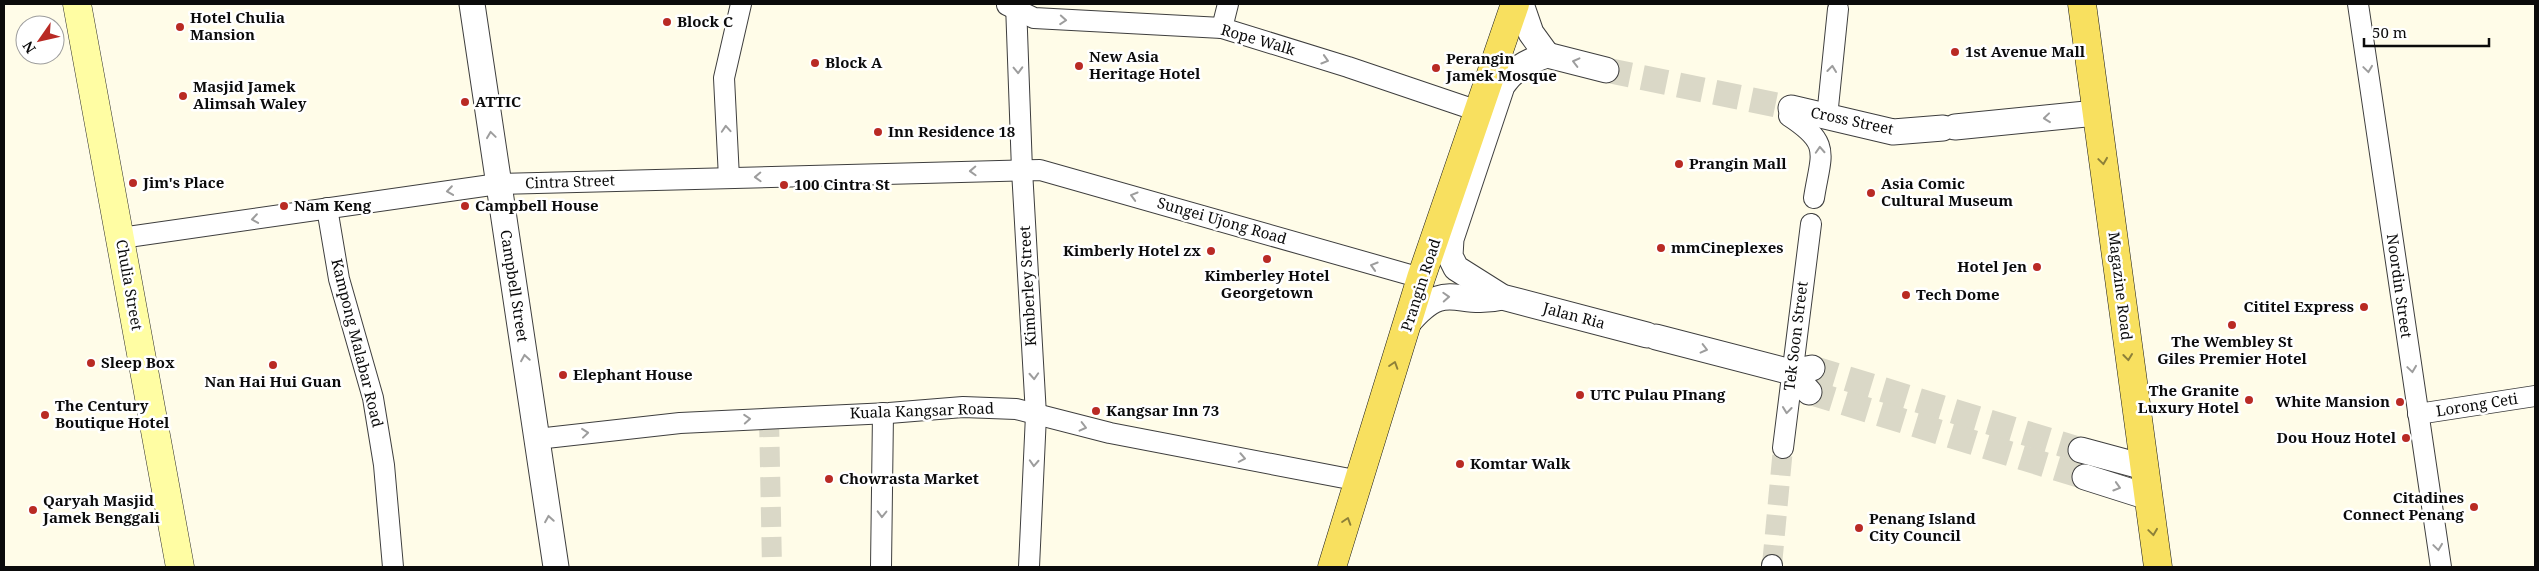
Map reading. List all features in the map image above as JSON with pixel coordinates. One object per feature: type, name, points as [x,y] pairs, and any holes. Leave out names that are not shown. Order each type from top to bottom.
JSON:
[{"type":"main road","name":"Chulia Street","points":[[77,4],[180,567]]},
{"type":"main road","name":"Prangin Road","points":[[1332,567],[1422,278],[1515,4]]},
{"type":"main road","name":"Magazine Road","points":[[2082,4],[2158,567]]},
{"type":"street","name":"Campbell Street","points":[[472,4],[556,567]]},
{"type":"street","points":[[729,178],[724,78],[741,4]]},
{"type":"street","points":[[1222,28],[1228,4]]},
{"type":"street","points":[[1521,4],[1530,33],[1547,55],[1606,70]]},
{"type":"street","name":"Noordin Street","points":[[2358,4],[2441,567]]},
{"type":"street","name":"Rope Walk","points":[[1012,5],[1034,18],[1222,28],[1348,67],[1478,111]]},
{"type":"street","name":"Kimberley Street","points":[[1012,5],[1036,415],[1029,567]]},
{"type":"street","points":[[1827,117],[1838,9]]},
{"type":"street","name":"Prangin Road","points":[[1456,268],[1450,256],[1450,239],[1502,86],[1508,76],[1524,64],[1547,55]]},
{"type":"street","points":[[1790,112],[1820,143],[1821,154],[1814,198]]},
{"type":"street","name":"Cross Street","points":[[1790,112],[1827,117],[1894,132],[2096,113]]},
{"type":"street","name":"Cintra Street","points":[[121,238],[498,184],[1022,170]]},
{"type":"street","name":"Sungei Ujong Road","points":[[1022,170],[1047,170],[1422,278]]},
{"type":"street","name":"Kampong Malabar Road","points":[[327,208],[339,279],[373,398],[384,465],[393,567]]},
{"type":"street","name":"Tek Soon Street","points":[[1783,448],[1804,377],[1810,224]]},
{"type":"street","name":"Jalan Ria","points":[[1456,268],[1502,297],[1804,377]]},
{"type":"street","name":"Jalan Ria","points":[[1408,323],[1419,310],[1437,298],[1456,296],[1484,301],[1502,297]]},
{"type":"street","name":"Lorong Ceti","points":[[2418,414],[2535,396]]},
{"type":"street","name":"Kuala Kangsar Road","points":[[537,439],[680,423],[963,407],[1016,409],[1110,433],[1360,481]]},
{"type":"street","points":[[881,567],[883,413]]},
{"type":"street","points":[[2081,450],[2144,467]]},
{"type":"street","points":[[2085,477],[2148,497]]},
{"type":"tunnel","points":[[1606,70],[1791,108]]},
{"type":"tunnel","points":[[1812,368],[2081,450]]},
{"type":"tunnel","points":[[1809,392],[2085,477]]},
{"type":"tunnel","points":[[769,417],[772,567]]},
{"type":"tunnel","points":[[1772,565],[1783,448]]},
{"type":"place","name":"Block C","points":[[667,22]]},
{"type":"place","name":"Hotel Chulia Mansion","points":[[180,27]]},
{"type":"place","name":"1st Avenue Mall","points":[[1955,52]]},
{"type":"place","name":"Block A","points":[[815,63]]},
{"type":"place","name":"New Asia Heritage Hotel","points":[[1079,66]]},
{"type":"place","name":"Perangin Jamek Mosque","points":[[1436,68]]},
{"type":"place","name":"Masjid Jamek Alimsah Waley","points":[[183,96]]},
{"type":"place","name":"ATTIC","points":[[465,102]]},
{"type":"place","name":"Inn Residence 18","points":[[878,132]]},
{"type":"place","name":"Prangin Mall","points":[[1679,164]]},
{"type":"place","name":"Jim's Place","points":[[133,183]]},
{"type":"place","name":"100 Cintra St","points":[[784,185]]},
{"type":"place","name":"Asia Comic Cultural Museum","points":[[1871,193]]},
{"type":"place","name":"Nam Keng","points":[[284,206]]},
{"type":"place","name":"Campbell House","points":[[465,206]]},
{"type":"place","name":"mmCineplexes","points":[[1661,248]]},
{"type":"place","name":"Kimberly Hotel zx","points":[[1211,251]]},
{"type":"place","name":"Kimberley Hotel Georgetown","points":[[1267,259]]},
{"type":"place","name":"Hotel Jen","points":[[2037,267]]},
{"type":"place","name":"Tech Dome","points":[[1906,295]]},
{"type":"place","name":"Cititel Express","points":[[2364,307]]},
{"type":"place","name":"The Wembley St Giles Premier Hotel","points":[[2232,325]]},
{"type":"place","name":"Sleep Box","points":[[91,363]]},
{"type":"place","name":"Nan Hai Hui Guan","points":[[273,365]]},
{"type":"place","name":"Elephant House","points":[[563,375]]},
{"type":"place","name":"UTC Pulau PInang","points":[[1580,395]]},
{"type":"place","name":"The Granite Luxury Hotel","points":[[2249,400]]},
{"type":"place","name":"White Mansion","points":[[2400,402]]},
{"type":"place","name":"Kangsar Inn 73","points":[[1096,411]]},
{"type":"place","name":"The Century Boutique Hotel","points":[[45,415]]},
{"type":"place","name":"Dou Houz Hotel","points":[[2406,438]]},
{"type":"place","name":"Komtar Walk","points":[[1460,464]]},
{"type":"place","name":"Chowrasta Market","points":[[829,479]]},
{"type":"place","name":"Citadines Connect Penang","points":[[2474,507]]},
{"type":"place","name":"Qaryah Masjid Jamek Benggali","points":[[33,510]]},
{"type":"place","name":"Penang Island City Council","points":[[1859,528]]}]
